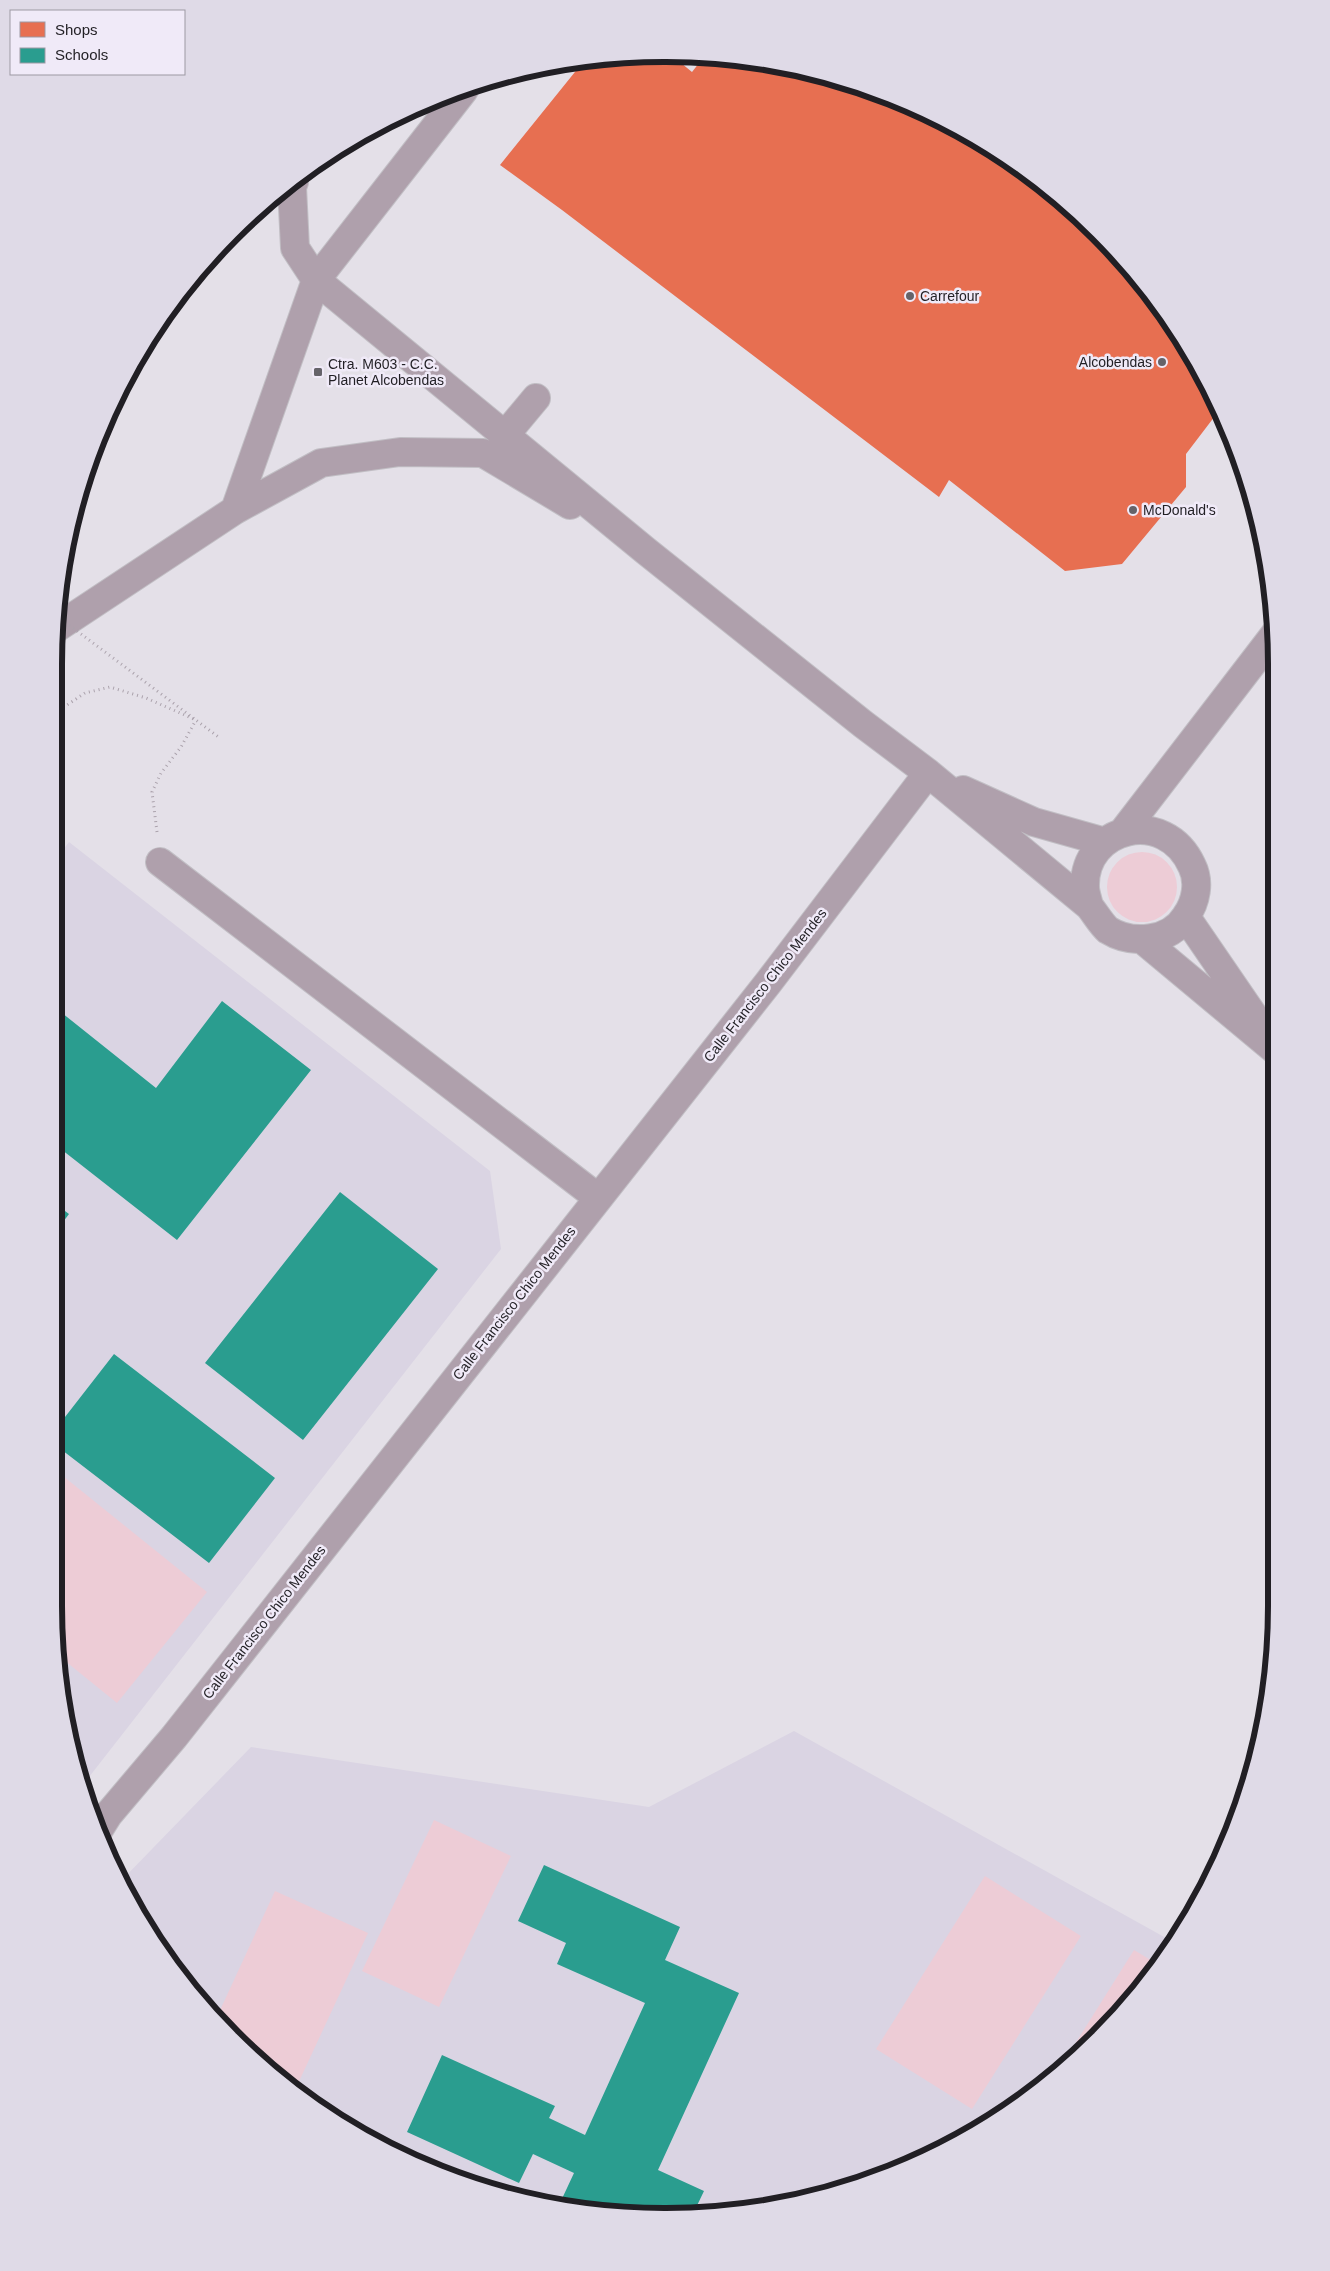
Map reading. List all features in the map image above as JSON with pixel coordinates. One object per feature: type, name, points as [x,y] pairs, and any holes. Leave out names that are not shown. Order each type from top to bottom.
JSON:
[{"type":"street","points":[[235,510],[316,280],[457,99]]},
{"type":"street","points":[[292,192],[295,248],[316,280],[506,434],[646,551],[855,718],[928,773],[1089,906],[1107,929],[1124,938],[1143,940],[1162,936],[1178,926],[1186,917],[1194,900],[1196,880],[1186,852],[1172,839],[1156,832],[1137,829],[1114,838],[1034,822],[928,773]]},
{"type":"street","points":[[506,434],[536,398]]},
{"type":"street","points":[[64,623],[235,510],[321,462],[400,452],[483,453],[646,551]]},
{"type":"street","points":[[1089,906],[1085,887],[1088,868],[1093,857],[1114,838],[1267,644]]},
{"type":"street","name":"Calle Francisco Chico Mendes","points":[[103,1823],[174,1737],[597,1197],[768,983],[928,773]]},
{"type":"street","points":[[160,862],[597,1197]]},
{"type":"street","points":[[1186,917],[1268,1039]]},
{"type":"street","points":[[1143,940],[1268,1043]]},
{"type":"path","points":[[64,622],[220,738]]},
{"type":"path","points":[[62,708],[85,693],[110,687],[146,698],[196,720]]},
{"type":"path","points":[[160,862],[152,792],[161,772],[181,747],[196,720]]},
{"type":"shaded area","points":[[69,842],[490,1171],[501,1249],[88,1779],[74,1724],[68,1685],[62,1606],[62,851]]},
{"type":"shaded area","points":[[1142,852],[1161,858],[1171,868],[1177,887],[1171,906],[1161,916],[1142,922],[1123,916],[1113,906],[1107,887],[1113,868],[1123,858]]},
{"type":"shaded area","points":[[62,1475],[207,1592],[117,1703],[66,1661],[62,1606]]},
{"type":"shaded area","points":[[794,1731],[1167,1939],[1143,1973],[1118,2003],[1062,2059],[1000,2107],[966,2128],[931,2146],[896,2163],[859,2177],[783,2197],[704,2207],[626,2207],[547,2197],[471,2177],[434,2163],[399,2146],[364,2128],[330,2107],[268,2059],[212,2003],[164,1941],[127,1875],[251,1747],[649,1807]]},
{"type":"shaded area","points":[[434,1820],[511,1856],[439,2007],[362,1971]]},
{"type":"shaded area","points":[[985,1876],[1081,1936],[972,2109],[876,2049]]},
{"type":"shaded area","points":[[275,1891],[368,1933],[298,2084],[268,2059],[220,2011]]},
{"type":"shaded area","points":[[1134,1950],[1152,1961],[1118,2003],[1071,2051]]},
{"type":"building: Shops","name":"Carrefour","points":[[665,62],[681,63],[692,72],[699,64],[744,68],[783,74],[821,83],[859,94],[896,108],[966,143],[1032,187],[1091,239],[1143,298],[1187,364],[1214,417],[1186,454],[1186,487],[1122,564],[1065,571],[949,480],[939,497],[562,210],[500,165],[577,69],[586,68]]},
{"type":"building: Schools","points":[[222,1001],[311,1070],[177,1240],[62,1150],[62,1013],[156,1088]]},
{"type":"building: Schools","points":[[340,1192],[438,1269],[303,1440],[205,1363]]},
{"type":"building: Schools","points":[[62,1209],[69,1214],[62,1223]]},
{"type":"building: Schools","points":[[114,1354],[275,1478],[209,1563],[62,1450],[62,1421]]},
{"type":"building: Schools","points":[[544,1865],[680,1927],[665,1960],[739,1993],[658,2170],[704,2191],[696,2207],[626,2207],[562,2199],[574,2173],[533,2154],[519,2183],[407,2132],[442,2055],[555,2106],[549,2118],[585,2135],[645,2003],[557,1964],[566,1943],[518,1921]]},
{"type":"place","name":"Carrefour","points":[[910,296]]},
{"type":"place","name":"Alcobendas","points":[[1162,362]]},
{"type":"place","name":"Ctra. M603 - C.C. Planet Alcobendas","points":[[318,372]]},
{"type":"place","name":"McDonald's","points":[[1133,510]]}]
